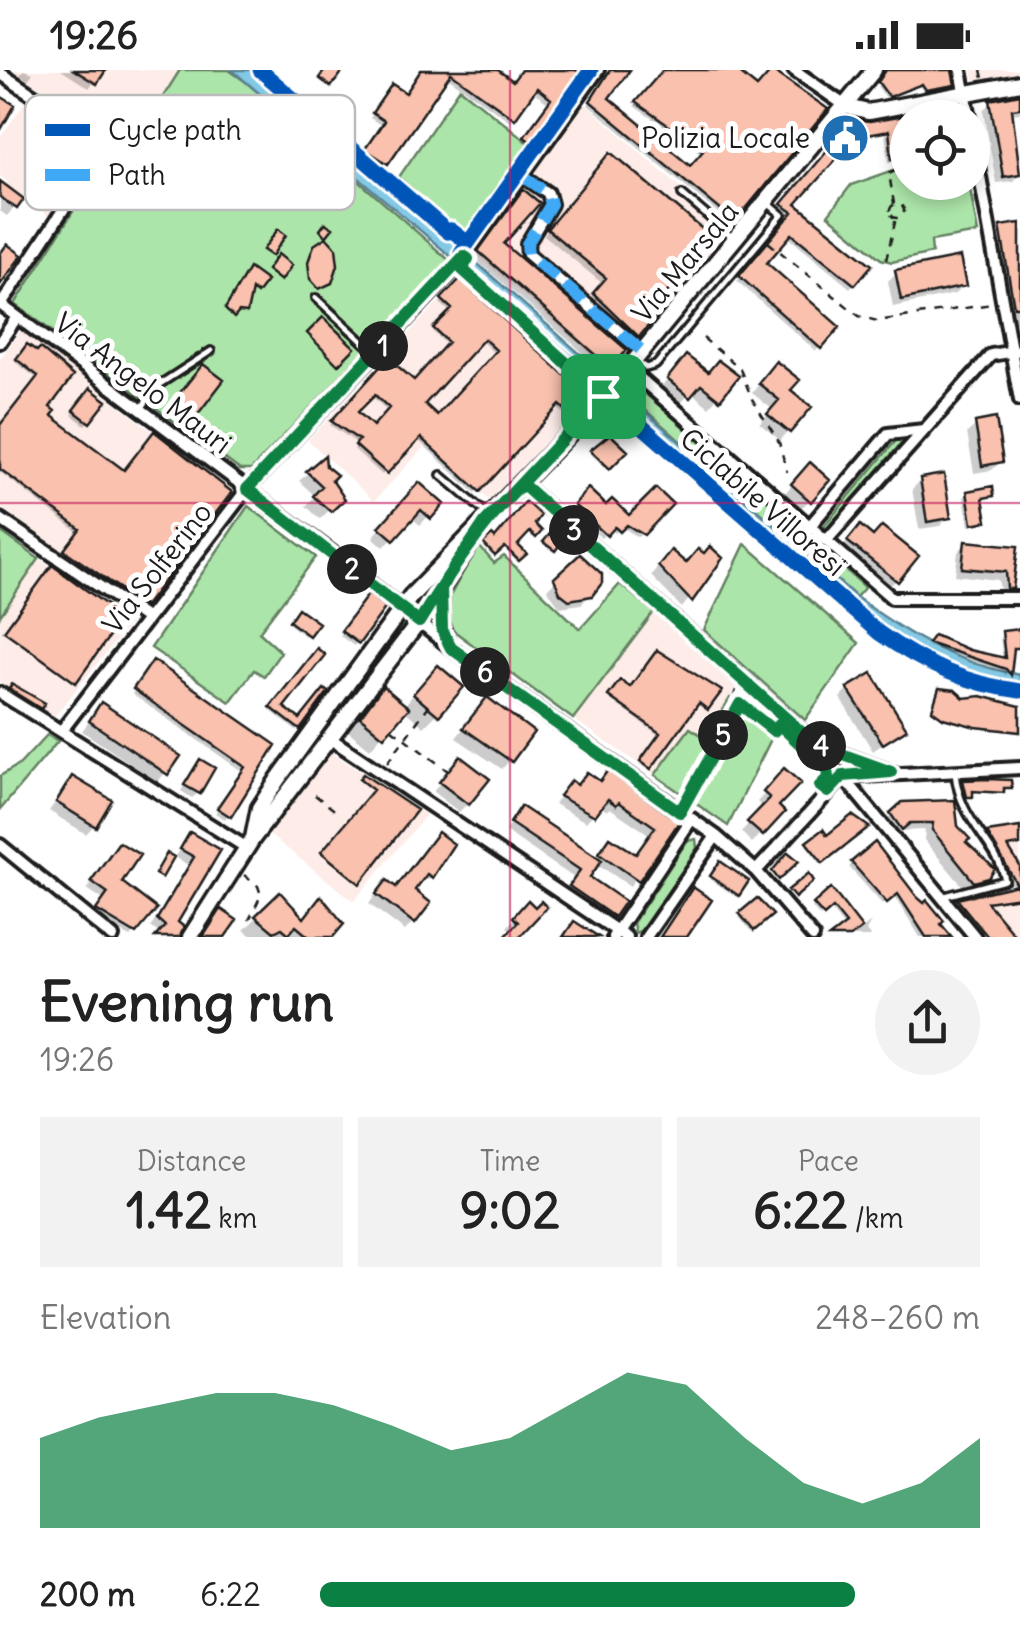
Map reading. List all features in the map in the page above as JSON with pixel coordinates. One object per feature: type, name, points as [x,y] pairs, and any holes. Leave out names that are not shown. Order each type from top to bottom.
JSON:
[{"type":"street","name":"Via Solferino","points":[[62,730],[247,489],[462,258],[598,70]]},
{"type":"street","points":[[794,70],[846,107],[868,112],[890,107]]},
{"type":"street","name":"Via Marsala","points":[[250,843],[259,808],[402,608],[635,360],[768,204],[874,70]]},
{"type":"street","points":[[961,70],[967,100]]},
{"type":"street","points":[[0,72],[34,95]]},
{"type":"street","points":[[929,100],[1020,83]]},
{"type":"street","points":[[862,86],[884,105],[890,105]]},
{"type":"street","points":[[522,175],[548,193],[552,204],[527,244],[528,254],[809,527],[892,598],[1020,598]]},
{"type":"street","points":[[986,200],[1016,350],[1020,400]]},
{"type":"street","points":[[0,305],[63,210]]},
{"type":"street","name":"Via Angelo Mauri","points":[[0,305],[247,489],[451,648],[716,836],[756,871],[813,937]]},
{"type":"street","points":[[0,342],[17,317]]},
{"type":"street","points":[[822,538],[991,356],[1016,350]]},
{"type":"street","points":[[809,527],[888,434],[924,430]]},
{"type":"street","points":[[522,484],[802,731],[975,937]]},
{"type":"street","name":"Via Marsala","points":[[190,937],[250,843],[419,622],[487,519]]},
{"type":"street","points":[[0,520],[146,618]]},
{"type":"street","points":[[441,587],[442,630],[451,648]]},
{"type":"street","points":[[0,694],[250,843]]},
{"type":"street","points":[[330,739],[619,935],[691,820]]},
{"type":"street","points":[[816,745],[891,772]]},
{"type":"street","points":[[756,871],[843,776],[1020,768]]},
{"type":"street","points":[[646,937],[716,836]]},
{"type":"street","points":[[0,845],[113,937]]},
{"type":"lane","points":[[682,194],[736,240]]},
{"type":"lane","points":[[635,360],[646,368],[656,365],[782,215],[768,204]]},
{"type":"lane","points":[[316,298],[376,354]]},
{"type":"lane","points":[[141,409],[156,386],[211,351]]},
{"type":"lane","points":[[441,475],[487,519]]},
{"type":"lane","points":[[942,897],[1000,884],[1006,875],[971,824],[957,794],[955,770]]},
{"type":"path","points":[[894,200],[889,211],[896,218]]},
{"type":"path","points":[[886,260],[896,218],[904,210],[894,204]]},
{"type":"path","points":[[774,246],[859,316],[877,321],[994,304]]},
{"type":"path","points":[[703,338],[740,369],[752,399],[779,442],[787,472]]},
{"type":"path","points":[[741,676],[732,698],[774,731],[779,724]]},
{"type":"path","points":[[731,719],[740,704]]},
{"type":"path","points":[[376,769],[428,707]]},
{"type":"path","points":[[392,728],[448,771]]},
{"type":"path","points":[[315,795],[337,812]]},
{"type":"path","points":[[234,869],[253,880],[261,895],[248,920]]},
{"type":"shaded area","points":[[11,70],[180,70],[164,95],[52,95]]},
{"type":"shaded area","points":[[972,70],[1020,70],[1020,76],[975,84]]},
{"type":"shaded area","points":[[582,101],[733,233],[611,372],[473,252]]},
{"type":"shaded area","points":[[25,102],[25,199],[6,186],[8,182],[0,176],[0,138]]},
{"type":"shaded area","points":[[465,274],[584,385],[561,410],[569,419],[490,501],[427,444],[374,501],[308,440]]},
{"type":"shaded area","points":[[21,330],[232,493],[143,608],[0,507],[0,359]]},
{"type":"shaded area","points":[[39,559],[131,622],[53,718],[0,685],[0,616]]},
{"type":"shaded area","points":[[654,612],[736,687],[706,739],[689,728],[655,775],[573,719]]},
{"type":"shaded area","points":[[332,753],[426,815],[354,901],[267,833]]},
{"type":"shaded area","points":[[1020,827],[1020,937],[988,937],[955,897],[1017,885],[985,833]]},
{"type":"green space","points":[[180,70],[229,70],[261,95],[164,95]]},
{"type":"green space","points":[[460,88],[534,147],[467,239],[399,177]]},
{"type":"green space","points":[[890,171],[890,200],[972,200],[978,233],[931,241],[932,253],[892,262],[881,259],[828,215],[851,185]]},
{"type":"green space","points":[[355,178],[450,261],[251,470],[240,470],[15,304],[74,210],[355,210]]},
{"type":"green space","points":[[634,381],[865,587],[856,597],[625,392]]},
{"type":"green space","points":[[899,437],[904,440],[827,529],[824,526]]},
{"type":"green space","points":[[248,506],[316,557],[259,632],[281,652],[264,676],[254,670],[230,702],[151,648]]},
{"type":"green space","points":[[0,531],[39,559],[0,616]]},
{"type":"green space","points":[[745,544],[859,643],[805,720],[704,630]]},
{"type":"green space","points":[[478,545],[494,563],[504,556],[580,629],[620,584],[654,612],[573,719],[450,628],[450,596]]},
{"type":"green space","points":[[400,619],[409,626],[281,790],[278,788]]},
{"type":"green space","points":[[730,698],[774,733],[728,826],[655,775],[690,728],[706,738]]},
{"type":"green space","points":[[47,735],[58,741],[0,810],[0,776],[20,764]]},
{"type":"green space","points":[[696,839],[697,848],[643,930],[635,933],[633,923],[687,841]]},
{"type":"water","points":[[232,70],[254,70],[286,95],[261,95]]},
{"type":"water","points":[[355,156],[856,597],[895,624],[954,656],[1020,675],[1020,688],[942,668],[880,631],[618,399],[355,175]]},
{"type":"building","points":[[74,70],[106,70],[97,84]]},
{"type":"building","points":[[325,70],[344,70],[331,87],[319,78]]},
{"type":"building","points":[[421,70],[498,70],[513,81],[521,70],[576,70],[583,76],[534,143],[524,136],[551,99],[537,88],[515,119],[451,73],[388,164],[365,149],[384,121],[372,113],[392,84],[406,93]]},
{"type":"building","points":[[610,70],[630,70],[609,98],[690,165],[703,150],[635,102],[663,70],[744,70],[741,74],[757,87],[772,70],[828,109],[735,222],[590,101]]},
{"type":"building","points":[[886,70],[952,70],[955,85],[926,90],[922,84],[889,97],[878,82]]},
{"type":"building","points":[[1020,94],[1020,108],[1012,109],[1020,174],[1003,177],[990,100]]},
{"type":"building","points":[[0,96],[15,105],[0,131]]},
{"type":"building","points":[[890,118],[890,140],[889,131],[856,137],[796,204],[872,265],[855,285],[792,234],[767,263],[840,327],[821,349],[739,276],[793,212],[781,204],[853,120]]},
{"type":"building","points":[[611,152],[713,238],[649,314],[654,319],[639,337],[593,293],[606,278],[547,229]]},
{"type":"building","points":[[0,181],[24,199],[17,209],[0,197]]},
{"type":"building","points":[[523,189],[540,203],[504,244],[627,350],[611,368],[478,251]]},
{"type":"building","points":[[325,223],[333,228],[326,237],[320,230]]},
{"type":"building","points":[[1020,223],[1020,307],[1014,307],[1000,226]]},
{"type":"building","points":[[278,229],[286,235],[272,256],[263,250]]},
{"type":"building","points":[[326,237],[336,248],[338,265],[332,283],[319,289],[310,279],[308,262],[314,245]]},
{"type":"building","points":[[7,244],[22,255],[0,285],[0,254]]},
{"type":"building","points":[[278,254],[292,265],[281,281],[267,270]]},
{"type":"building","points":[[960,257],[966,286],[901,300],[895,270]]},
{"type":"building","points":[[249,268],[267,281],[257,294],[252,290],[247,313],[239,312],[234,318],[225,309]]},
{"type":"building","points":[[460,279],[584,393],[589,388],[593,391],[572,416],[560,405],[480,492],[421,438],[387,474],[355,445],[359,440],[331,421],[388,358],[414,380],[448,342],[433,328],[452,309],[441,299]],"holes":[[[484,339],[496,350],[437,415],[425,404]],[[375,395],[389,408],[373,426],[358,412]]]},
{"type":"building","points":[[323,317],[355,348],[338,365],[307,333]]},
{"type":"building","points":[[27,344],[37,351],[40,348],[73,376],[50,407],[55,411],[52,416],[124,470],[154,431],[232,492],[145,606],[64,550],[80,529],[0,469],[0,425],[38,376],[16,359]]},
{"type":"building","points":[[686,355],[708,372],[718,360],[739,376],[720,400],[701,385],[690,398],[667,379]]},
{"type":"building","points":[[776,361],[800,380],[791,390],[812,407],[790,433],[767,414],[779,400],[758,383]]},
{"type":"building","points":[[203,364],[224,380],[191,423],[169,406]]},
{"type":"building","points":[[90,388],[107,401],[90,423],[73,410]]},
{"type":"building","points":[[996,418],[1003,462],[982,466],[975,422]]},
{"type":"building","points":[[610,434],[628,451],[610,469],[590,450]]},
{"type":"building","points":[[325,455],[326,466],[337,475],[332,480],[345,499],[331,512],[313,496],[322,486],[306,471]]},
{"type":"building","points":[[810,462],[830,480],[811,502],[791,484]]},
{"type":"building","points":[[944,474],[951,518],[927,522],[920,478]]},
{"type":"building","points":[[419,482],[444,504],[431,519],[421,510],[394,540],[379,527]]},
{"type":"building","points":[[993,486],[994,496],[983,498],[987,521],[972,524],[967,491]]},
{"type":"building","points":[[588,488],[606,505],[612,499],[629,515],[656,488],[673,504],[644,535],[627,525],[620,532],[615,527],[607,536],[574,505]]},
{"type":"building","points":[[526,501],[541,515],[535,524],[542,531],[536,538],[530,532],[518,545],[527,554],[519,561],[505,547],[495,556],[483,543],[492,535],[495,538]]},
{"type":"building","points":[[860,525],[873,536],[882,526],[919,556],[898,582],[847,541]]},
{"type":"building","points":[[554,529],[565,538],[555,551],[543,542]]},
{"type":"building","points":[[965,541],[1018,546],[1013,589],[1007,589],[1006,572],[962,568]]},
{"type":"building","points":[[710,546],[723,558],[692,602],[658,566],[671,550],[686,563],[698,549],[704,553]]},
{"type":"building","points":[[580,554],[602,574],[602,583],[592,596],[569,600],[560,593],[554,578]]},
{"type":"building","points":[[52,565],[123,617],[76,683],[4,631]]},
{"type":"building","points":[[369,593],[386,607],[359,644],[341,631]]},
{"type":"building","points":[[298,608],[319,623],[309,636],[289,621]]},
{"type":"building","points":[[1020,629],[1020,648],[1014,648],[1011,675],[1006,669],[928,643],[934,635],[969,650],[1005,658],[1002,631]]},
{"type":"building","points":[[317,648],[325,655],[284,707],[300,719],[324,689],[328,692],[300,730],[270,707]]},
{"type":"building","points":[[657,650],[722,691],[708,710],[699,703],[651,769],[640,761],[660,733],[608,696],[620,680],[630,687]]},
{"type":"building","points":[[153,660],[276,745],[231,817],[217,808],[245,767],[133,689]]},
{"type":"building","points":[[438,665],[464,687],[439,716],[413,694]]},
{"type":"building","points":[[872,673],[907,729],[883,744],[847,688]]},
{"type":"building","points":[[12,684],[45,703],[41,709],[9,689]]},
{"type":"building","points":[[383,686],[409,708],[384,737],[360,717]]},
{"type":"building","points":[[939,688],[955,690],[964,698],[981,696],[1020,706],[1020,732],[943,718],[932,710]]},
{"type":"building","points":[[487,697],[534,732],[512,762],[463,728]]},
{"type":"building","points":[[101,702],[181,756],[168,775],[89,721]]},
{"type":"building","points":[[460,756],[490,779],[469,805],[439,782]]},
{"type":"building","points":[[200,759],[215,768],[200,794],[184,785]]},
{"type":"building","points":[[784,768],[801,783],[779,806],[785,812],[763,836],[747,822],[770,798],[763,792]]},
{"type":"building","points":[[608,770],[679,822],[639,881],[599,853],[610,837],[636,854],[655,827],[619,802],[616,805],[608,799],[595,816],[559,796],[571,780],[577,785],[587,772],[600,781]]},
{"type":"building","points":[[363,774],[417,810],[360,884],[321,852],[373,790],[359,779]]},
{"type":"building","points":[[72,776],[112,800],[96,827],[56,802]]},
{"type":"building","points":[[963,780],[1011,780],[1012,788],[1004,788],[1004,793],[973,791],[973,797],[967,797]]},
{"type":"building","points":[[955,800],[958,826],[970,839],[966,842],[995,869],[989,878],[974,882],[932,830],[933,823],[910,823],[902,830],[890,813],[902,802]]},
{"type":"building","points":[[521,806],[602,860],[590,877],[625,901],[614,917],[569,886],[580,870],[510,823]]},
{"type":"building","points":[[852,815],[869,827],[823,863],[806,842],[823,829],[827,835]]},
{"type":"building","points":[[1020,827],[1020,845],[1008,847],[1020,866],[1020,890],[987,832]]},
{"type":"building","points":[[190,832],[221,850],[178,922],[184,927],[180,937],[155,937],[165,926],[157,919],[194,857],[180,849]]},
{"type":"building","points":[[438,832],[454,844],[432,878],[427,874],[415,890],[431,903],[415,924],[376,894],[387,880],[396,887]]},
{"type":"building","points":[[119,842],[140,855],[122,882],[157,909],[136,934],[96,910],[108,893],[91,881]]},
{"type":"building","points":[[875,842],[917,897],[924,903],[927,900],[952,937],[926,937],[898,894],[887,903],[851,862]]},
{"type":"building","points":[[788,852],[799,861],[779,880],[772,871]]},
{"type":"building","points":[[167,853],[174,857],[162,878],[155,874]]},
{"type":"building","points":[[720,861],[749,881],[739,896],[710,876]]},
{"type":"building","points":[[809,873],[814,881],[795,898],[788,890]]},
{"type":"building","points":[[1017,885],[1020,897],[987,902],[1016,937],[988,937],[957,899]]},
{"type":"building","points":[[693,887],[712,900],[687,937],[660,937]]},
{"type":"building","points":[[831,888],[862,928],[850,937],[829,937],[846,924],[833,908],[824,916],[813,904]]},
{"type":"building","points":[[280,892],[304,918],[321,896],[344,924],[333,937],[309,937],[296,926],[289,934],[282,928],[274,932],[255,916]]},
{"type":"building","points":[[757,898],[773,915],[754,931],[739,913]]},
{"type":"building","points":[[528,900],[535,907],[541,901],[547,907],[519,937],[504,937],[518,922],[513,917]]},
{"type":"building","points":[[221,909],[237,920],[225,937],[203,937]]},
{"type":"building","points":[[574,921],[599,937],[563,937]]},
{"type":"marked path","points":[[522,175],[548,193],[551,204],[527,244],[528,254],[642,351]]},
{"type":"cycle path","points":[[260,70],[289,95]]},
{"type":"cycle path","name":"Ciclabile Villoresi","points":[[591,70],[461,253],[469,259],[462,269],[879,633],[946,671],[1020,691]]},
{"type":"cycle path","points":[[355,152],[448,232],[451,230],[468,243]]},
{"type":"cycle path","points":[[680,813],[740,703]]},
{"type":"place","name":"Polizia Locale","points":[[845,138]]},
{"type":"route","points":[[603,396],[462,269],[468,259],[464,256],[247,489],[419,622],[441,587],[485,522],[522,484],[816,745],[891,772],[843,776],[828,792],[820,786],[828,778],[827,769],[779,724],[774,731],[740,704],[680,812],[451,648],[439,612],[441,587],[485,522],[603,396]]}]
